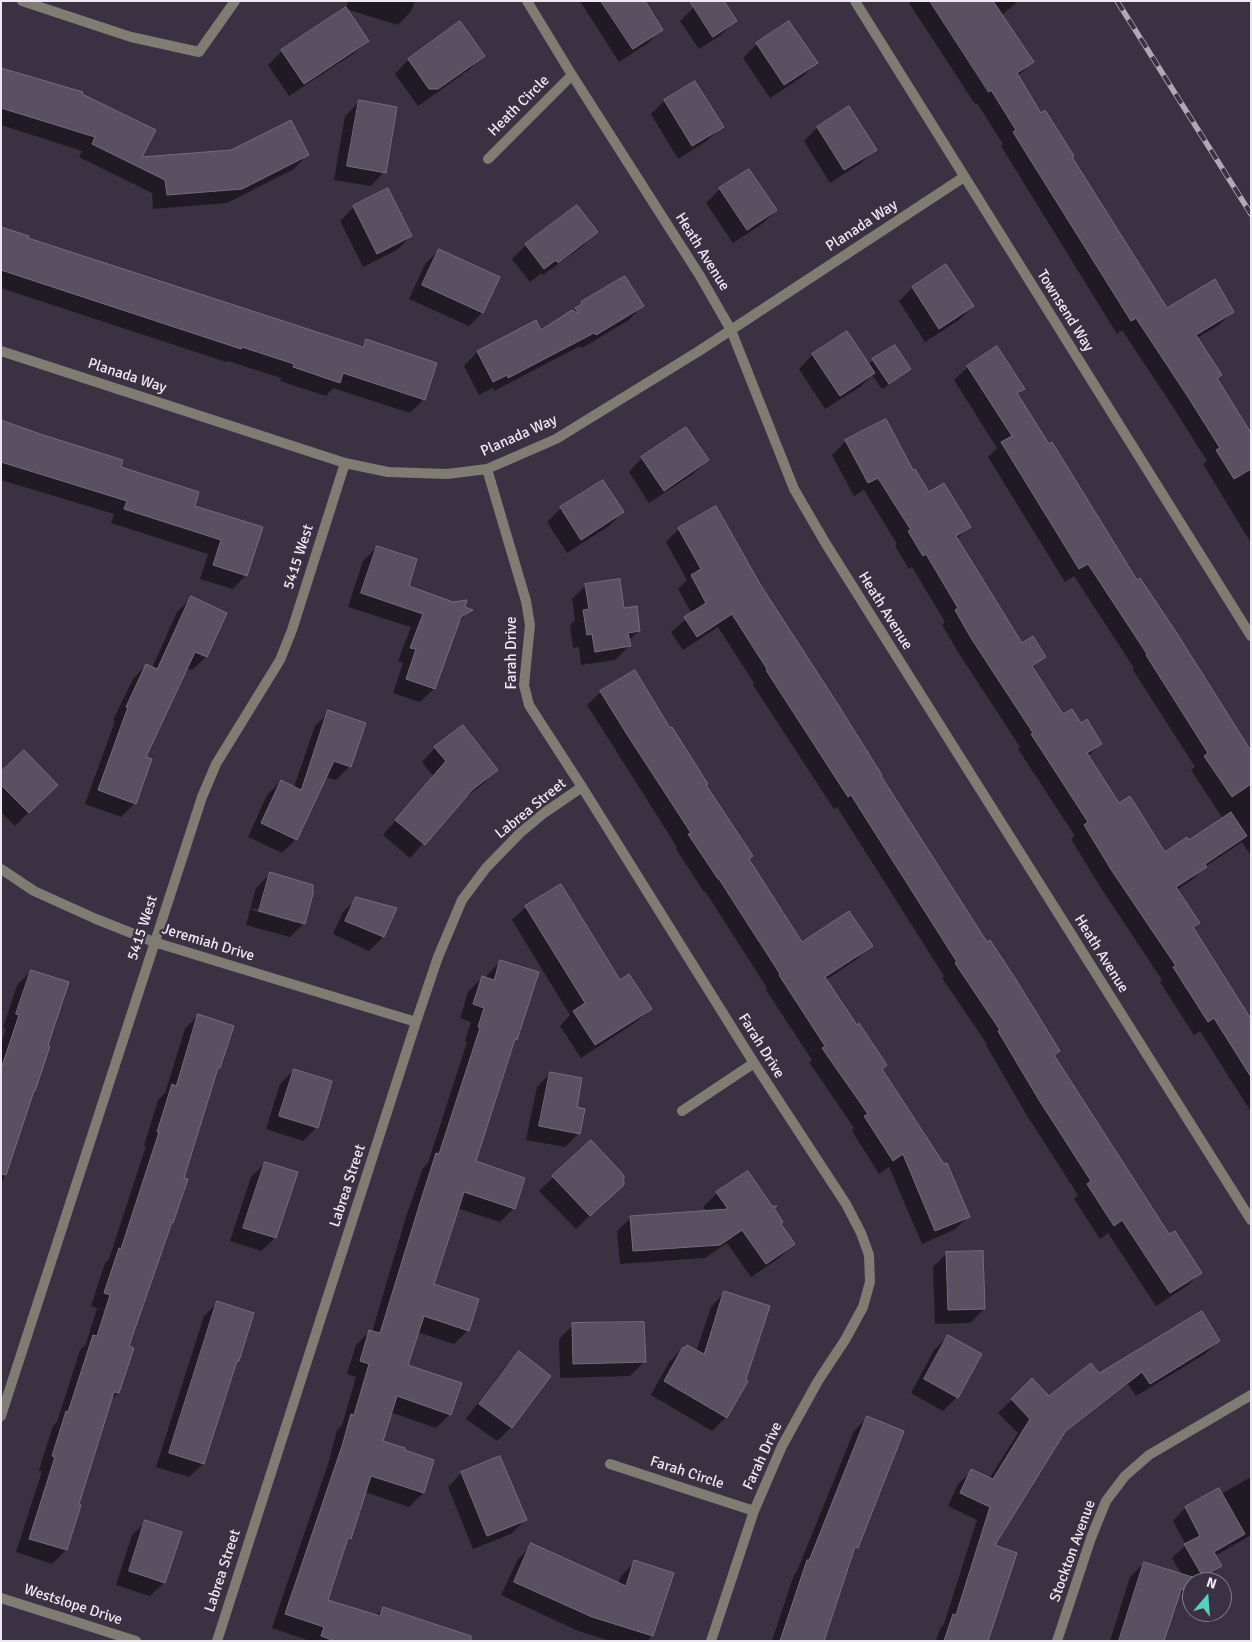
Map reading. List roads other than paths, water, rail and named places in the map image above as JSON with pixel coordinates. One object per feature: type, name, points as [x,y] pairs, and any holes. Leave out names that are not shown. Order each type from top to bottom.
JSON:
[{"type":"street","points":[[22,1],[131,37],[199,52],[235,1]]},
{"type":"street","name":"Heath Avenue","points":[[527,1],[700,276],[731,330],[794,489],[826,544],[1251,1220]]},
{"type":"street","name":"Townsend Way","points":[[855,1],[1251,636]]},
{"type":"street","name":"Heath Circle","points":[[488,159],[572,75]]},
{"type":"street","name":"Planada Way","points":[[1,350],[345,463],[388,472],[447,474],[486,469],[556,439],[731,330],[964,176]]},
{"type":"street","name":"5415 West","points":[[1,1416],[202,798],[216,764],[280,660],[292,630],[345,463]]},
{"type":"street","name":"Farah Drive","points":[[486,469],[526,601],[530,625],[524,685],[529,705],[754,1063],[846,1204],[861,1233],[869,1255],[870,1282],[863,1307],[845,1340],[818,1381],[782,1446],[754,1511],[711,1641]]},
{"type":"street","name":"Labrea Street","points":[[217,1641],[416,1022],[438,957],[462,900],[486,868],[520,833],[544,813],[582,787]]},
{"type":"street","name":"Jeremiah Drive","points":[[1,869],[34,891],[96,919],[154,942],[416,1022]]},
{"type":"street","points":[[682,1112],[754,1063]]},
{"type":"street","name":"Stockton Avenue","points":[[1057,1641],[1106,1501],[1125,1476],[1148,1456],[1251,1395]]},
{"type":"street","name":"Farah Circle","points":[[610,1464],[754,1511]]},
{"type":"street","name":"Westslope Drive","points":[[1,1598],[136,1641]]},
{"type":"railway","points":[[1117,1],[1251,214]]}]
